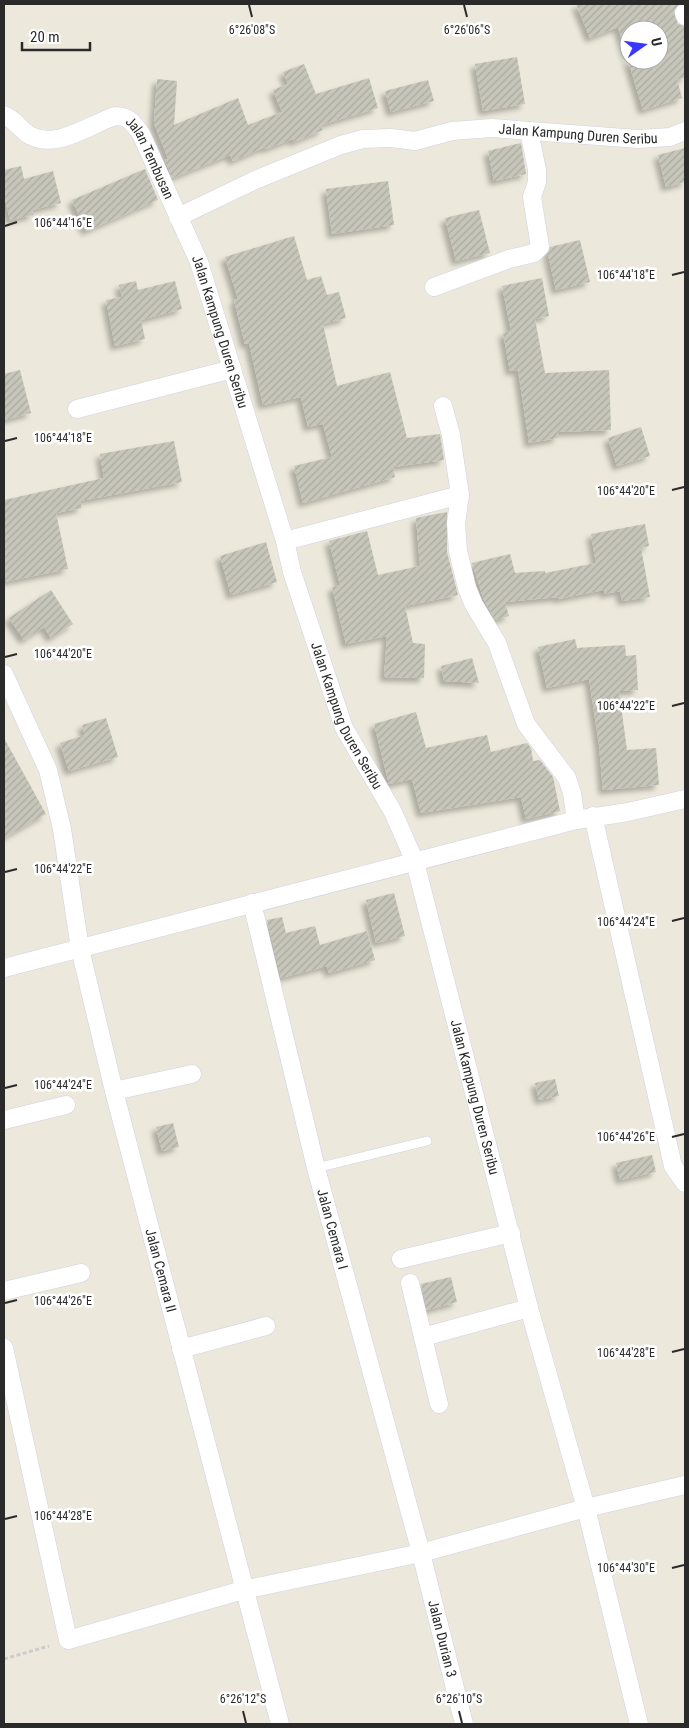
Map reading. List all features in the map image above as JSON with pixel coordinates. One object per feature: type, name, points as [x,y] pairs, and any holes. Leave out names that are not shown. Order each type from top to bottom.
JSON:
[{"type":"street","name":"Jalan Tembusan","points":[[4,116],[30,136],[42,141],[58,140],[92,124],[115,116],[124,116],[132,120],[141,134],[178,217]]},
{"type":"street","name":"Jalan Kampung Duren Seribu","points":[[639,1724],[586,1508],[529,1308],[415,862],[393,812],[344,728],[292,572],[285,542],[199,262],[178,217],[253,181],[342,145],[363,140],[391,138],[415,141],[452,131],[492,128],[638,139],[670,137],[685,131]]},
{"type":"street","points":[[434,287],[509,259],[534,253],[540,247],[532,197],[538,178],[529,131]]},
{"type":"street","points":[[77,409],[232,369]]},
{"type":"street","points":[[443,406],[451,435],[460,495],[456,523],[458,552],[467,588],[474,605],[497,643],[526,724],[567,778],[584,818],[672,1166],[685,1184]]},
{"type":"street","points":[[285,542],[460,495]]},
{"type":"street","name":"Jalan Cemara II","points":[[4,674],[48,770],[62,829],[80,949],[114,1091],[243,1590],[280,1724]]},
{"type":"street","points":[[4,968],[584,818],[628,812],[685,799]]},
{"type":"street","name":"Jalan Cemara I","points":[[252,903],[316,1168],[422,1553]]},
{"type":"street","points":[[114,1091],[192,1074]]},
{"type":"street","points":[[4,1120],[66,1105]]},
{"type":"street","points":[[401,1259],[511,1233]]},
{"type":"street","points":[[4,1291],[81,1273]]},
{"type":"street","points":[[410,1283],[439,1404]]},
{"type":"street","points":[[423,1336],[529,1308]]},
{"type":"street","points":[[181,1349],[266,1326]]},
{"type":"street","points":[[4,1348],[68,1640],[243,1590],[422,1553],[586,1508],[685,1485]]},
{"type":"street","name":"Jalan Durian 3","points":[[422,1553],[464,1724]]},
{"type":"lane","points":[[316,1168],[427,1141]]},
{"type":"path","points":[[4,1659],[68,1640]]},
{"type":"building","points":[[576,4],[679,4],[674,11],[678,24],[685,26],[685,78],[677,79],[682,98],[643,110],[631,70],[669,70],[669,20],[619,20],[619,30],[618,27],[590,38]]},
{"type":"building","points":[[517,57],[525,104],[483,111],[475,64]]},
{"type":"building","points":[[304,64],[316,94],[369,78],[378,108],[321,125],[323,130],[294,142],[293,139],[266,149],[265,147],[233,161],[230,155],[172,178],[165,160],[168,159],[154,123],[157,79],[177,81],[174,125],[238,98],[248,125],[282,112],[273,90],[288,84],[283,72]]},
{"type":"building","points":[[428,80],[434,101],[391,112],[385,91]]},
{"type":"building","points":[[521,143],[526,174],[494,181],[488,151]]},
{"type":"building","points":[[685,148],[685,182],[666,187],[658,155]]},
{"type":"building","points":[[21,166],[24,179],[53,171],[61,203],[32,210],[33,215],[10,220],[4,195],[4,170]]},
{"type":"building","points":[[145,169],[158,200],[86,231],[72,200]]},
{"type":"building","points":[[388,181],[394,225],[332,234],[326,189]]},
{"type":"building","points":[[479,210],[490,253],[456,261],[445,218]]},
{"type":"building","points":[[294,236],[307,280],[321,276],[327,295],[339,292],[346,318],[323,324],[337,386],[390,372],[407,438],[440,434],[444,460],[393,467],[395,477],[303,503],[294,466],[332,457],[323,424],[308,427],[301,397],[263,405],[249,343],[245,344],[234,300],[238,299],[225,257]]},
{"type":"building","points":[[580,240],[590,282],[556,290],[548,254],[550,247]]},
{"type":"building","points":[[542,278],[549,316],[535,319],[545,373],[609,370],[611,430],[557,432],[558,438],[529,443],[518,370],[510,371],[503,333],[511,331],[502,286]]},
{"type":"building","points":[[136,281],[138,290],[175,281],[182,309],[141,320],[145,339],[115,346],[106,300],[122,297],[119,285]]},
{"type":"building","points":[[20,370],[31,413],[4,420],[4,374]]},
{"type":"building","points":[[641,427],[650,456],[617,466],[608,438]]},
{"type":"building","points":[[174,441],[182,482],[80,501],[82,508],[56,513],[68,569],[4,582],[4,500],[104,478],[100,454]]},
{"type":"building","points":[[447,512],[447,552],[458,595],[405,606],[413,643],[425,644],[424,678],[384,677],[387,636],[346,644],[332,587],[340,585],[329,541],[367,531],[378,575],[420,566],[416,518]]},
{"type":"building","points":[[645,524],[649,546],[641,548],[650,597],[622,601],[620,591],[604,594],[604,590],[558,599],[558,597],[505,602],[509,616],[495,620],[484,600],[472,563],[510,554],[515,573],[545,571],[545,573],[596,563],[591,534]]},
{"type":"building","points":[[266,542],[277,582],[231,595],[220,556]]},
{"type":"building","points":[[51,590],[73,624],[51,638],[44,627],[24,640],[9,618]]},
{"type":"building","points":[[575,639],[577,648],[625,645],[626,656],[636,655],[638,690],[619,691],[627,750],[656,748],[659,785],[603,790],[599,745],[589,679],[547,688],[538,647]]},
{"type":"building","points":[[472,658],[479,683],[444,681],[441,666]]},
{"type":"building","points":[[416,712],[426,748],[487,735],[491,752],[527,743],[531,748],[533,761],[540,760],[553,777],[560,811],[526,819],[521,797],[421,813],[412,779],[389,784],[374,724]]},
{"type":"building","points":[[106,718],[118,757],[69,771],[60,743],[85,735],[82,725]]},
{"type":"building","points":[[4,738],[46,814],[4,838]]},
{"type":"building","points":[[394,893],[405,936],[376,943],[366,900]]},
{"type":"building","points":[[282,917],[286,933],[315,926],[320,945],[367,931],[375,960],[329,973],[327,966],[281,978],[267,920]]},
{"type":"building","points":[[555,1079],[559,1096],[539,1100],[535,1083]]},
{"type":"building","points":[[173,1123],[179,1147],[162,1151],[156,1127]]},
{"type":"building","points":[[652,1155],[656,1172],[620,1180],[616,1163]]},
{"type":"building","points":[[451,1277],[457,1302],[427,1310],[421,1284]]}]
